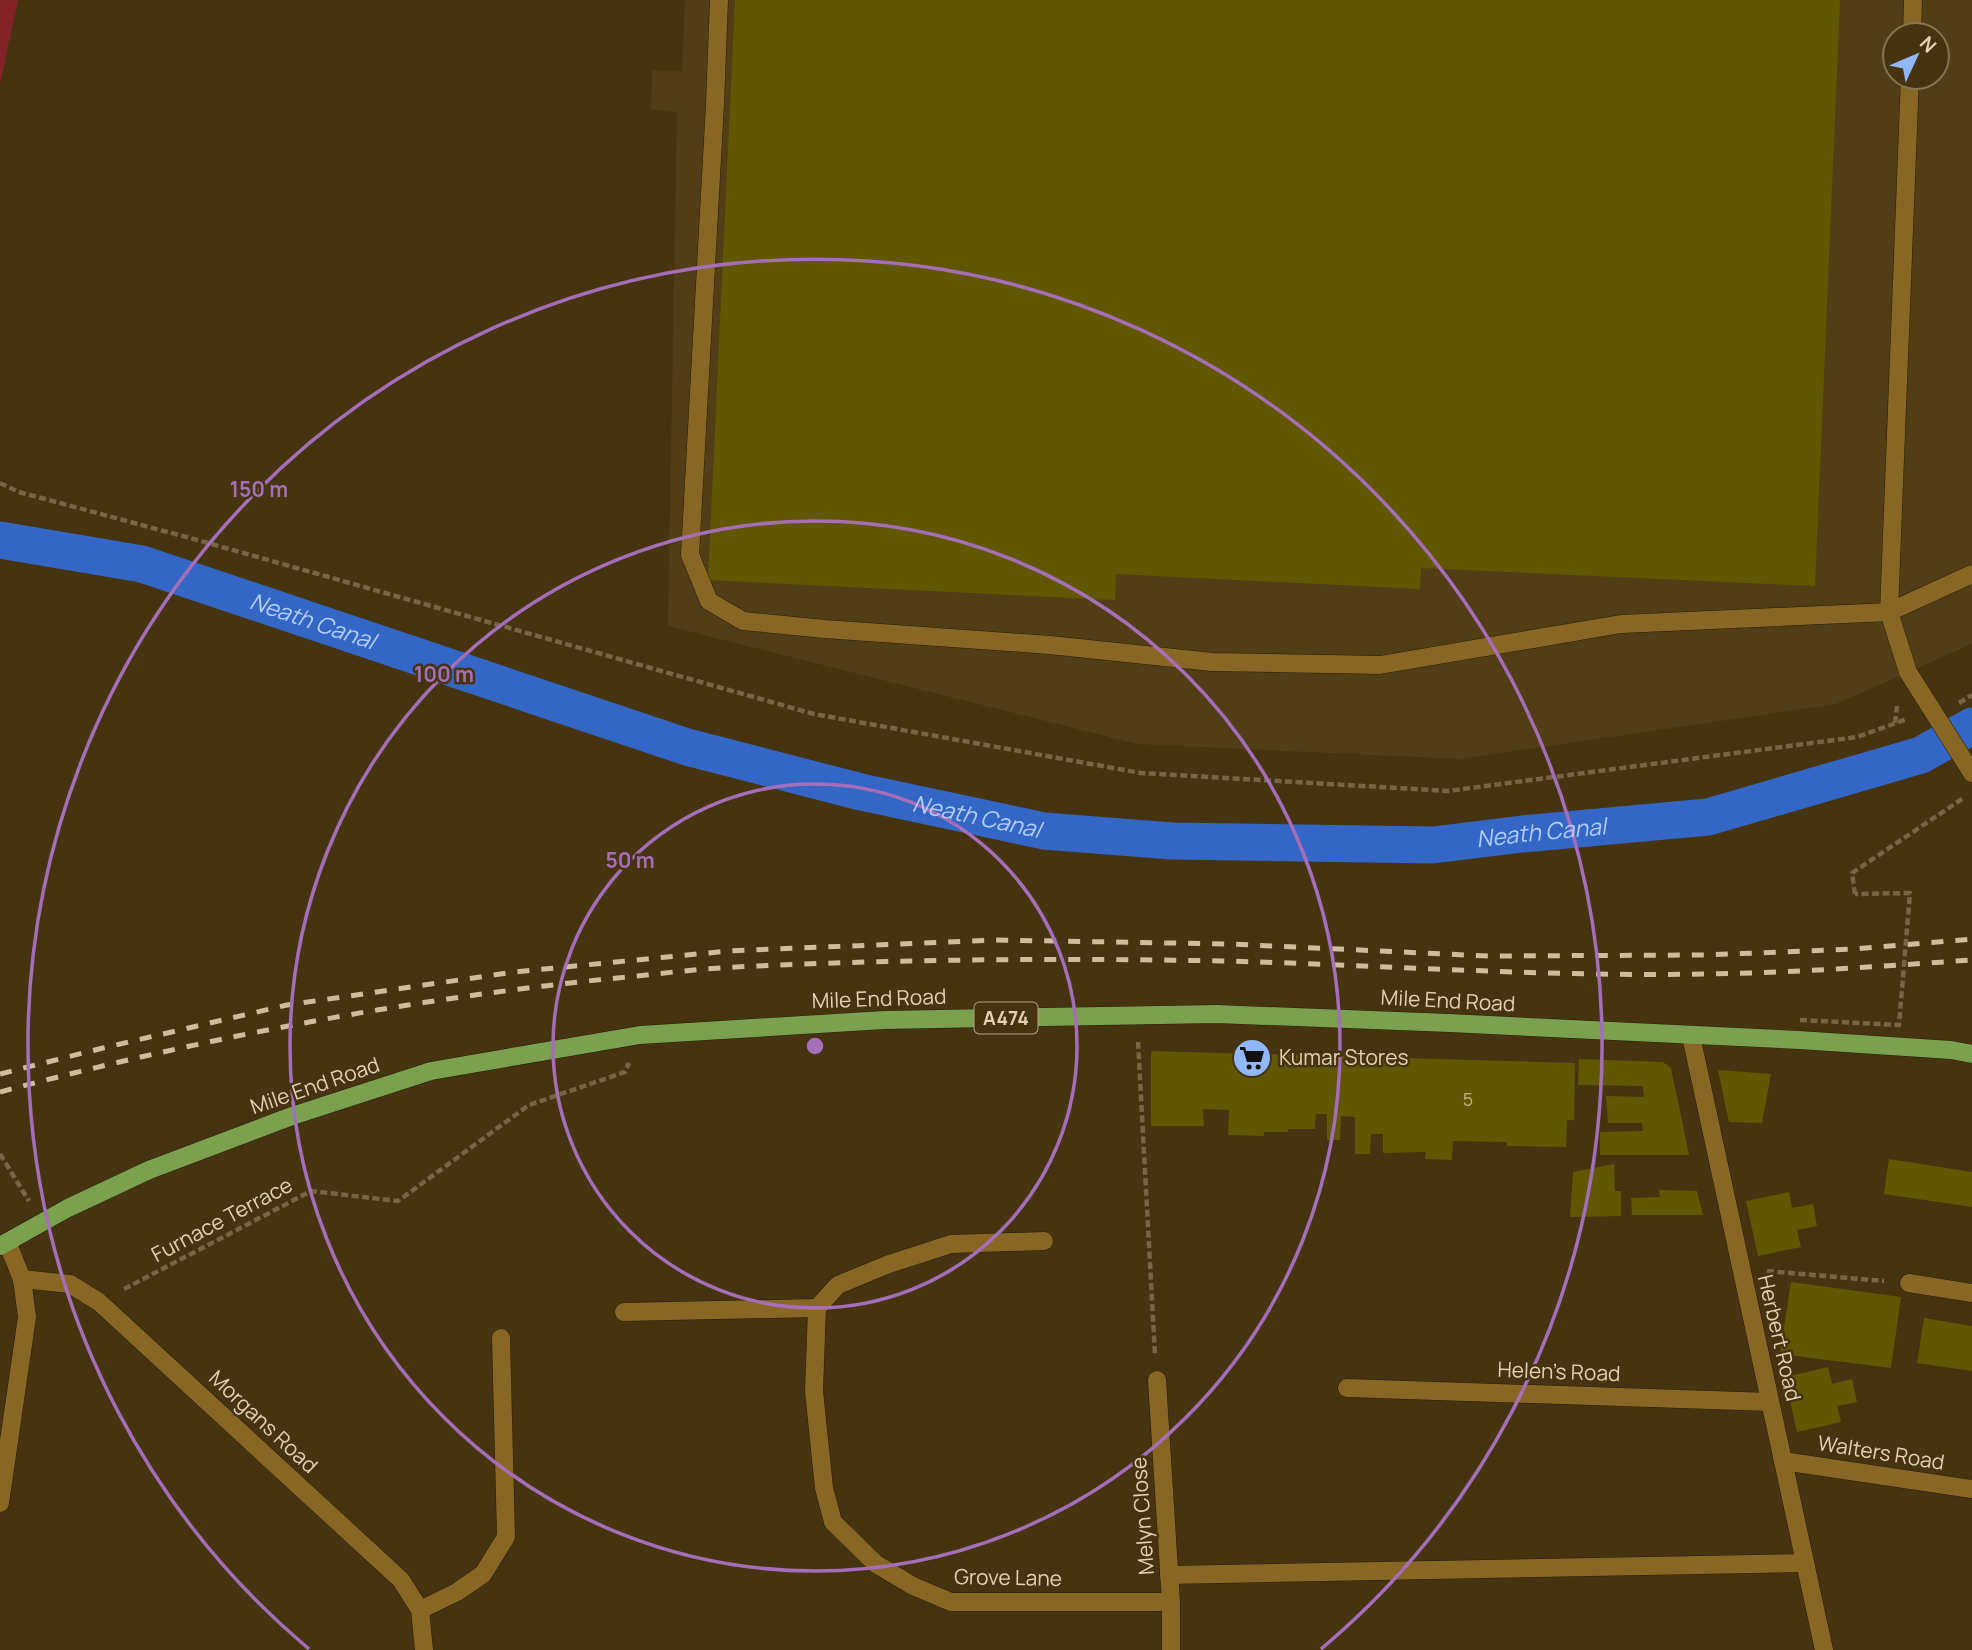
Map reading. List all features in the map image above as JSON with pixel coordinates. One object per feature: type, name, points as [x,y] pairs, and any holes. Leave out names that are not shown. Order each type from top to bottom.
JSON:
[{"type":"main road","name":"Mile End Road","points":[[42,1223],[149,1170],[292,1116],[431,1071],[640,1035],[884,1020],[1231,1015],[1813,1041],[1951,1050],[1972,1054]]},
{"type":"main road","name":"A474","points":[[4,1244],[42,1223]]},
{"type":"street","points":[[719,0],[690,555],[709,601],[743,621],[1050,645],[1212,662],[1380,665],[1621,624],[1889,612],[1972,574]]},
{"type":"street","points":[[1912,21],[1913,0]]},
{"type":"street","points":[[1909,91],[1889,612],[1908,672],[1972,773]]},
{"type":"street","name":"Herbert Road","points":[[1691,1036],[1824,1650]]},
{"type":"street","points":[[624,1312],[817,1308],[838,1285],[889,1264],[951,1244],[1044,1241]]},
{"type":"street","points":[[0,1503],[27,1317],[22,1279],[4,1244]]},
{"type":"street","name":"Morgans Road","points":[[22,1279],[70,1284],[99,1302],[401,1580],[420,1610],[424,1650]]},
{"type":"street","points":[[1909,1283],[1972,1293]]},
{"type":"street","name":"Grove Lane","points":[[817,1308],[814,1391],[824,1488],[834,1522],[876,1564],[913,1586],[951,1602],[1171,1602]]},
{"type":"street","points":[[420,1610],[457,1592],[482,1574],[506,1537],[500,1338]]},
{"type":"street","name":"Melyn Close","points":[[1157,1380],[1171,1602],[1171,1650]]},
{"type":"street","name":"Helen's Road","points":[[1347,1388],[1770,1402]]},
{"type":"street","name":"Walters Road","points":[[1783,1461],[1972,1489]]},
{"type":"street","points":[[1169,1575],[1805,1563]]},
{"type":"path","points":[[0,483],[19,492],[814,714],[1141,773],[1448,791],[1857,737],[1908,719]]},
{"type":"path","points":[[1948,706],[1972,695]]},
{"type":"path","points":[[1800,1020],[1899,1025],[1910,893],[1855,894],[1852,873],[1972,792]]},
{"type":"path","points":[[1136,1016],[1157,1380]]},
{"type":"path","name":"Furnace Terrace","points":[[99,1302],[311,1191],[398,1201],[529,1105],[625,1072],[640,1035]]},
{"type":"path","points":[[0,1154],[42,1223]]},
{"type":"path","points":[[1741,1269],[1909,1283]]},
{"type":"shaded area","points":[[0,0],[18,0],[0,85]]},
{"type":"shaded area","points":[[685,0],[1972,0],[1972,644],[1836,704],[1460,759],[1137,744],[668,626],[677,112],[651,109],[652,70],[682,71]]},
{"type":"building","points":[[735,0],[1840,0],[1815,586],[1421,568],[1420,589],[1116,574],[1115,600],[708,580]]},
{"type":"building","points":[[1151,1051],[1575,1063],[1574,1120],[1567,1120],[1566,1147],[1507,1146],[1507,1142],[1453,1141],[1452,1160],[1425,1159],[1426,1152],[1383,1153],[1383,1134],[1371,1134],[1370,1154],[1355,1154],[1355,1117],[1341,1116],[1340,1140],[1327,1140],[1327,1114],[1316,1114],[1315,1129],[1264,1132],[1264,1136],[1228,1135],[1229,1110],[1203,1109],[1204,1126],[1151,1126]]},
{"type":"building","points":[[1579,1059],[1663,1062],[1671,1068],[1689,1155],[1600,1155],[1600,1132],[1643,1131],[1642,1123],[1608,1123],[1606,1096],[1644,1097],[1643,1086],[1578,1085]]},
{"type":"building","points":[[1718,1070],[1771,1074],[1762,1123],[1729,1122]]},
{"type":"building","points":[[1889,1159],[1972,1172],[1972,1207],[1884,1194]]},
{"type":"building","points":[[1614,1164],[1615,1191],[1621,1191],[1621,1216],[1570,1217],[1573,1172]]},
{"type":"building","points":[[1659,1190],[1697,1191],[1703,1215],[1632,1215],[1631,1198],[1660,1197]]},
{"type":"building","points":[[1789,1192],[1792,1208],[1813,1204],[1817,1226],[1797,1230],[1801,1247],[1758,1256],[1746,1201]]},
{"type":"building","points":[[1791,1282],[1901,1297],[1891,1368],[1780,1354]]},
{"type":"building","points":[[1924,1318],[1972,1326],[1972,1371],[1917,1363]]},
{"type":"building","points":[[1828,1367],[1832,1384],[1852,1379],[1857,1402],[1837,1406],[1841,1422],[1797,1432],[1785,1377]]},
{"type":"waterway","name":"Neath Canal","points":[[0,540],[142,564],[687,747],[861,792],[1044,831],[1172,841],[1433,845],[1708,817],[1921,755],[1972,726]]},
{"type":"railway","points":[[0,1074],[287,1005],[514,972],[728,951],[995,940],[1230,944],[1488,956],[1705,955],[1855,949],[1972,939]]},
{"type":"railway","points":[[0,1092],[150,1055],[301,1023],[530,988],[720,968],[919,961],[1103,960],[1225,961],[1523,972],[1703,974],[1972,960]]},
{"type":"place","name":"Kumar Stores","points":[[1252,1058]]}]
